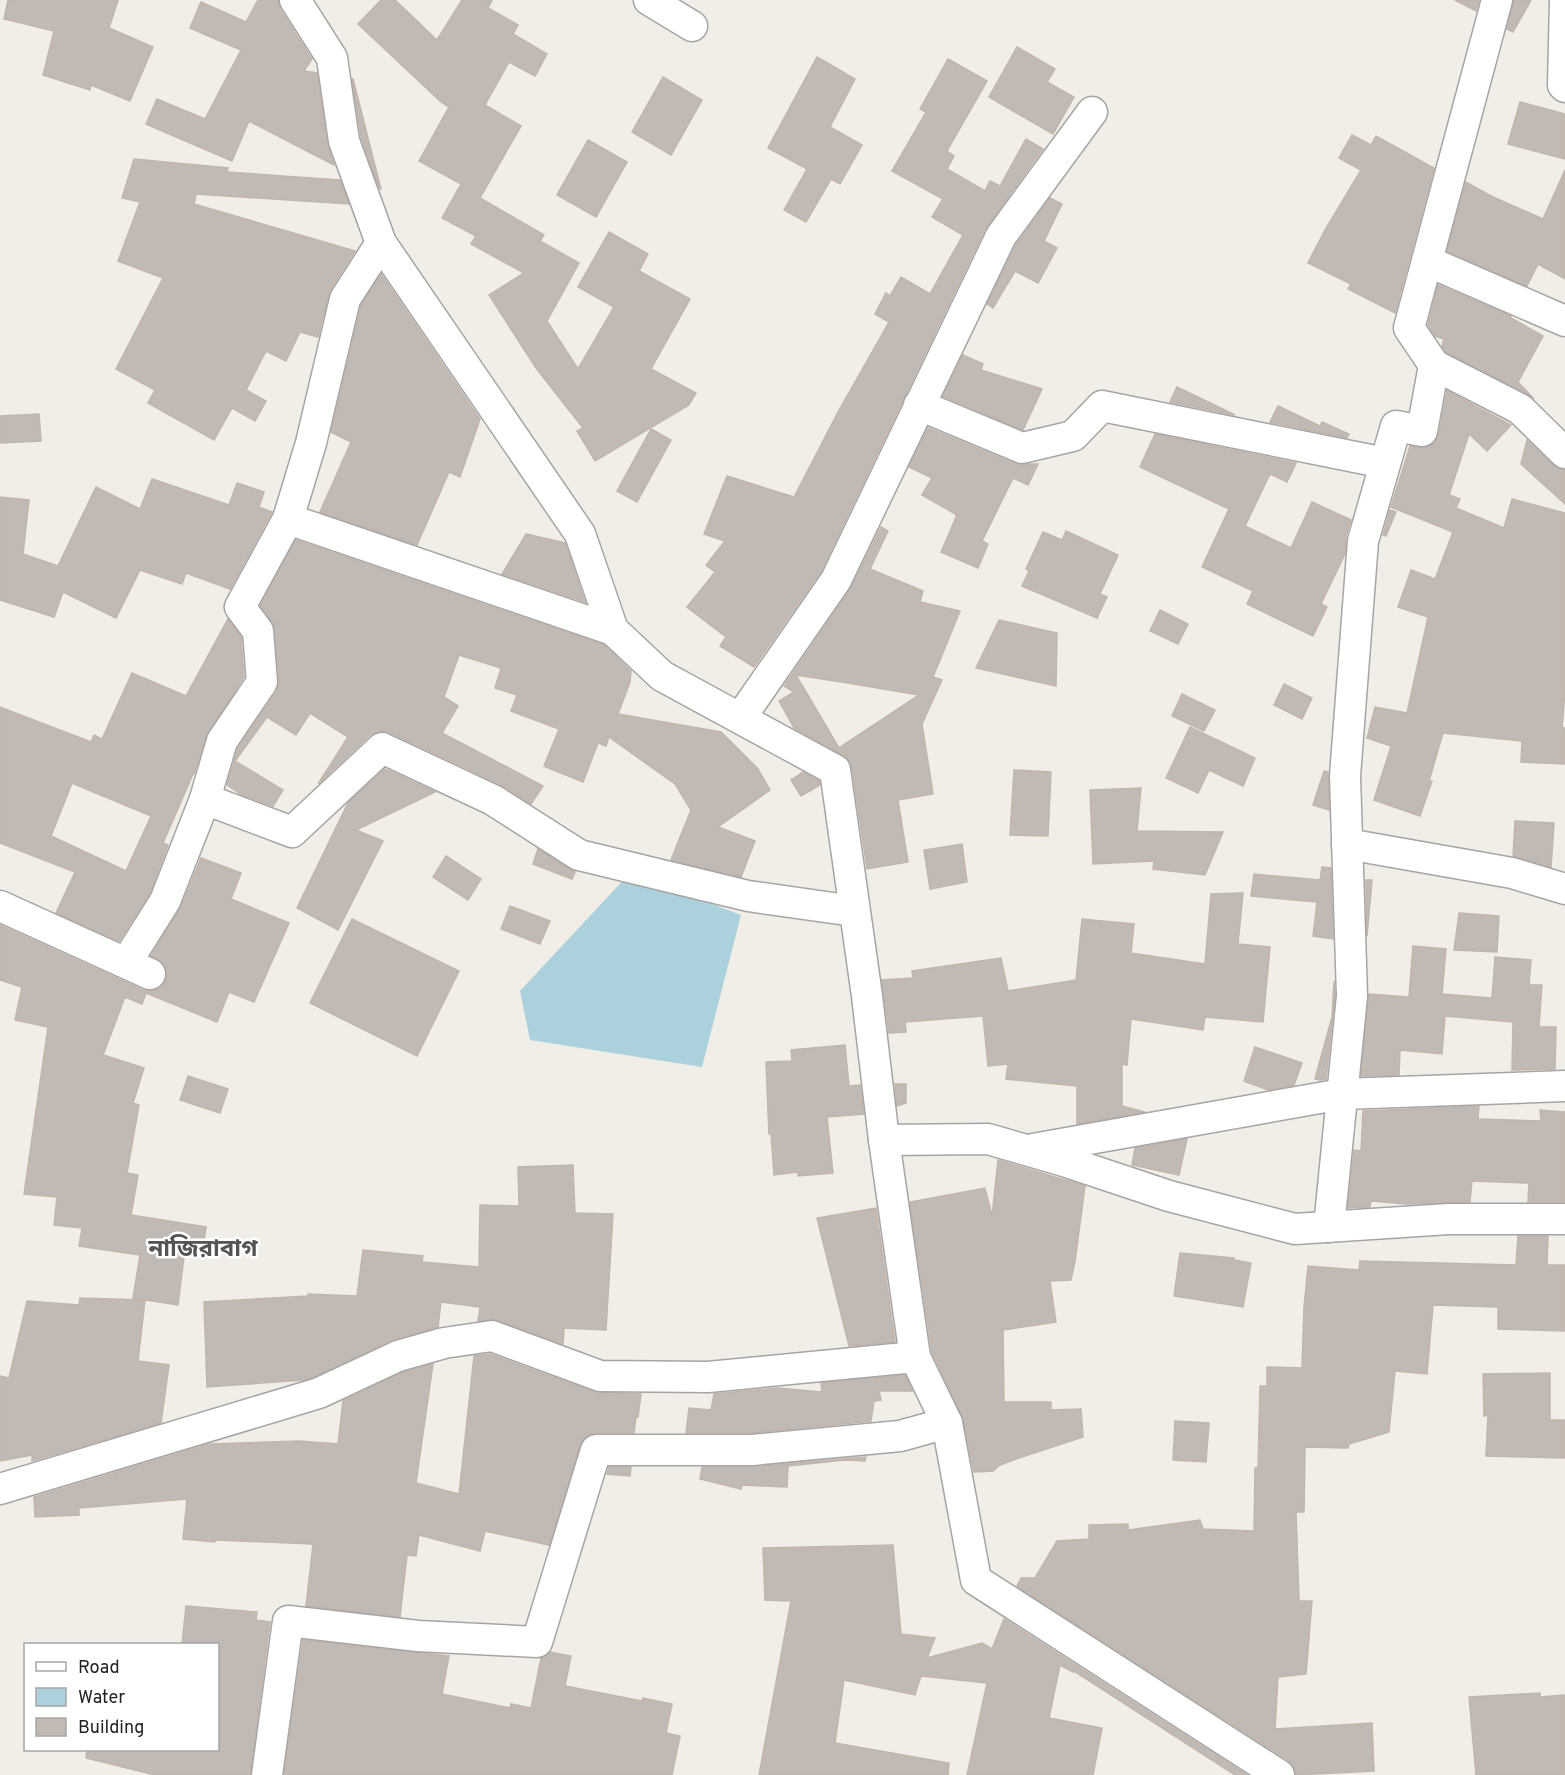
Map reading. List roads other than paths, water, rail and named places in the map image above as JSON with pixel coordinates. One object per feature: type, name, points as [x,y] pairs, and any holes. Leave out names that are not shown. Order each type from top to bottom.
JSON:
[{"type":"street","points":[[295,0],[332,57],[344,141],[381,243],[579,534],[613,630]]},
{"type":"street","points":[[649,0],[692,26]]},
{"type":"street","points":[[1497,0],[1409,328],[1434,365],[1520,410],[1565,453]]},
{"type":"street","points":[[1564,0],[1563,85],[1565,87]]},
{"type":"street","points":[[741,717],[836,580],[1001,236],[1092,112]]},
{"type":"street","points":[[0,906],[138,969],[205,799],[222,741],[262,682],[258,631],[240,608],[288,519],[311,443],[345,299],[381,243]]},
{"type":"street","points":[[1427,261],[1565,321]]},
{"type":"street","points":[[1329,1227],[1352,996],[1345,776],[1364,541],[1396,426],[1422,431],[1434,365]]},
{"type":"street","points":[[919,405],[1022,448],[1073,436],[1102,406],[1386,463]]},
{"type":"street","points":[[288,519],[613,630],[662,676],[835,770],[915,1358],[947,1424],[976,1580],[1279,1775]]},
{"type":"street","points":[[205,799],[292,832],[382,748],[493,800],[579,855],[748,896],[854,910]]},
{"type":"street","points":[[1347,844],[1512,873],[1565,889]]},
{"type":"street","points":[[1028,1150],[1342,1094],[1565,1086]]},
{"type":"street","points":[[884,1140],[988,1139],[1170,1196],[1295,1228],[1449,1220],[1565,1219]]},
{"type":"street","points":[[0,1489],[319,1393],[398,1356],[444,1343],[492,1336],[600,1376],[708,1377],[915,1358]]},
{"type":"street","points":[[267,1775],[288,1621],[418,1636],[537,1642],[596,1450],[752,1450],[900,1436],[947,1424]]},
{"type":"water","points":[[630,873],[741,915],[702,1067],[530,1040],[520,991]]},
{"type":"district","name":"নাজিরাবাগ","points":[[203,1248]]}]
